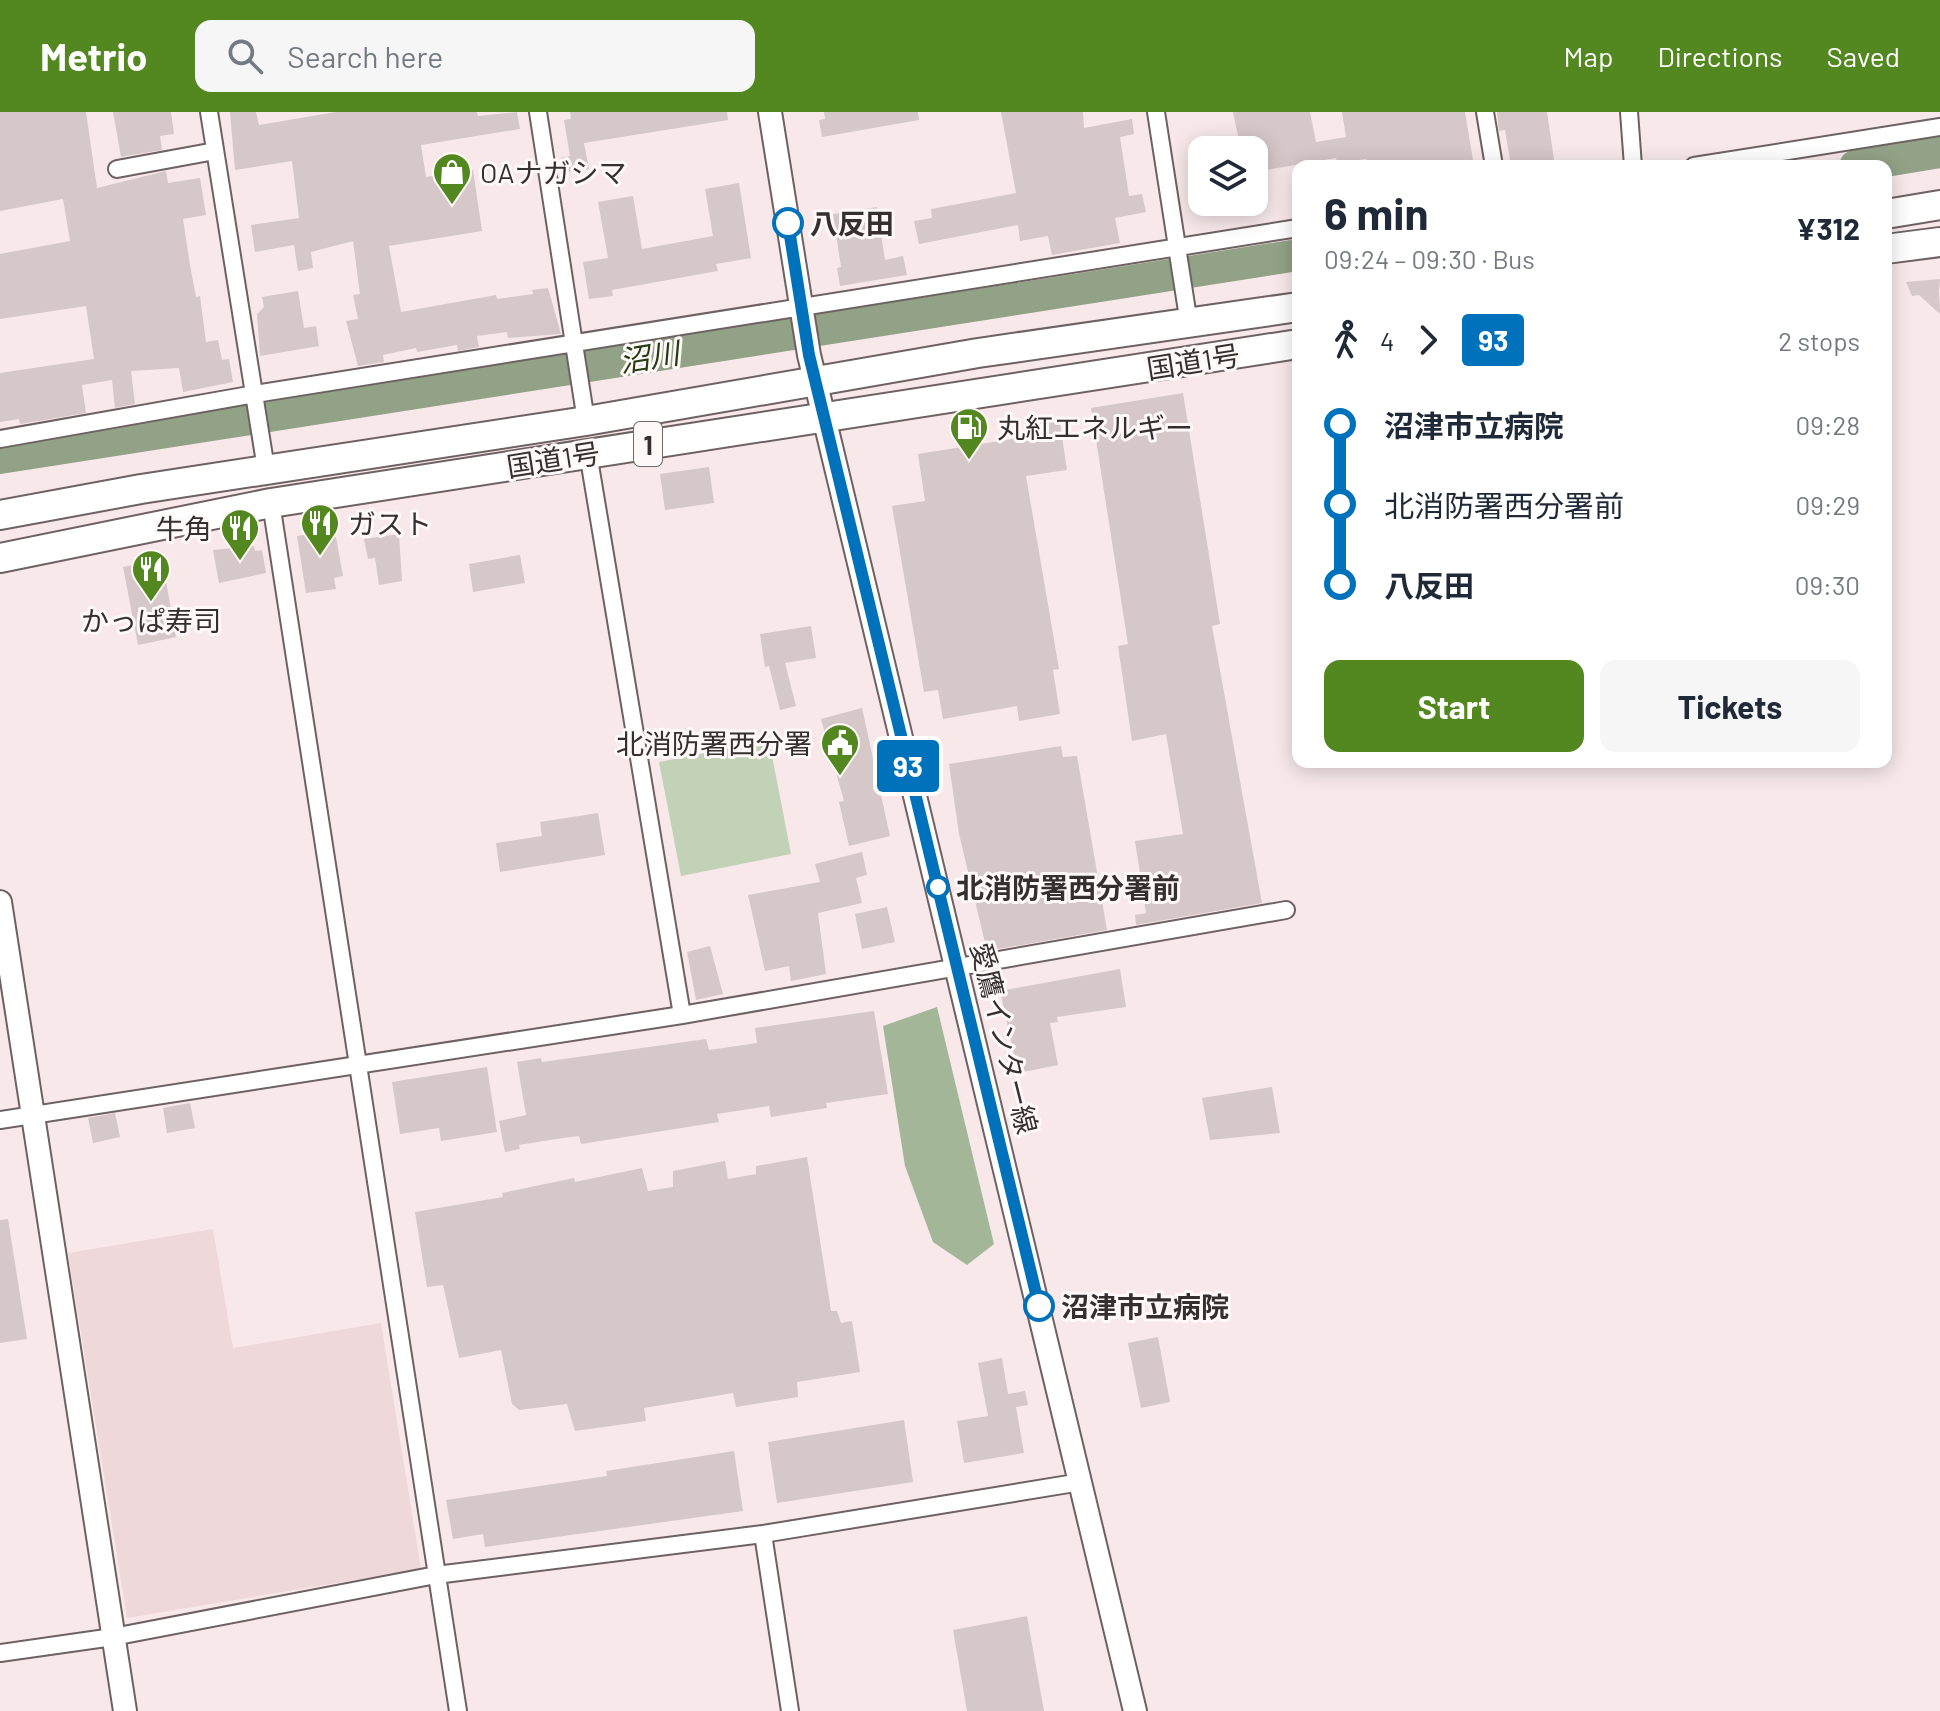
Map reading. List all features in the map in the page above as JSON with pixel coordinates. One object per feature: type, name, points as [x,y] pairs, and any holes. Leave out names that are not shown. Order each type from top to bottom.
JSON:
[{"type":"highway","points":[[1892,213],[1940,205]]},
{"type":"highway","points":[[1892,248],[1940,242]]},
{"type":"highway","name":"国道1号","points":[[0,515],[264,456],[584,409],[812,368],[1189,324],[1292,308]]},
{"type":"highway","name":"国道1号","points":[[0,558],[271,503],[1292,345]]},
{"type":"main road","name":"愛鷹インター線","points":[[770,112],[812,368],[1135,1711]]},
{"type":"main road","points":[[0,902],[125,1711]]},
{"type":"street","points":[[209,112],[264,456]]},
{"type":"street","points":[[538,112],[584,409]]},
{"type":"street","points":[[1156,112],[1189,324]]},
{"type":"street","points":[[1485,112],[1493,160]]},
{"type":"street","points":[[1629,112],[1633,160]]},
{"type":"street","points":[[1732,160],[1940,127]]},
{"type":"street","points":[[117,169],[215,151]]},
{"type":"street","points":[[0,439],[1178,252],[1292,229]]},
{"type":"street","points":[[588,453],[682,1015]]},
{"type":"street","points":[[271,503],[458,1711]]},
{"type":"street","points":[[0,1120],[682,1015],[1286,910]]},
{"type":"street","points":[[0,1653],[113,1637],[436,1575],[763,1534],[1081,1482]]},
{"type":"street","points":[[763,1534],[790,1711]]},
{"type":"shaded area","points":[[213,1229],[233,1348],[381,1323],[421,1569],[127,1618],[68,1253]]},
{"type":"green space","points":[[769,740],[791,854],[681,876],[659,762]]},
{"type":"green space","points":[[937,1007],[994,1244],[967,1265],[933,1242],[905,1166],[883,1026]]},
{"type":"building","points":[[0,112],[86,112],[97,188],[166,171],[168,183],[200,178],[206,215],[183,219],[190,265],[196,297],[200,296],[206,342],[218,340],[222,360],[229,359],[233,382],[183,392],[179,368],[131,371],[135,404],[115,408],[112,380],[82,385],[86,413],[20,424],[19,419],[0,422],[0,373],[94,359],[86,306],[0,319],[0,254],[70,241],[63,199],[0,211]]},
{"type":"building","points":[[113,112],[171,112],[174,134],[160,136],[162,150],[121,157]]},
{"type":"building","points":[[230,112],[256,112],[259,125],[336,112],[477,112],[478,116],[517,112],[520,129],[421,145],[426,177],[473,170],[482,231],[389,246],[401,312],[496,295],[497,299],[533,294],[532,290],[548,288],[561,334],[508,338],[507,332],[477,336],[479,347],[458,351],[457,345],[417,352],[416,348],[383,355],[384,362],[358,366],[346,321],[358,319],[353,295],[360,294],[353,241],[311,252],[313,268],[298,271],[294,245],[255,252],[251,225],[299,218],[292,161],[235,170]]},
{"type":"building","points":[[570,112],[727,112],[728,120],[584,143],[589,169],[563,173],[561,158],[570,156],[564,120],[571,119]]},
{"type":"building","points":[[824,112],[918,112],[919,120],[822,137],[819,120],[825,119]]},
{"type":"building","points":[[1001,112],[1083,112],[1084,128],[1132,119],[1134,134],[1120,137],[1129,196],[1142,194],[1146,212],[1115,218],[1120,243],[1052,255],[1048,236],[1020,241],[1018,225],[919,244],[914,221],[932,218],[931,209],[1016,193]]},
{"type":"building","points":[[1233,112],[1310,112],[1316,142],[1346,137],[1342,112],[1465,112],[1473,160],[1336,158],[1292,160],[1292,166],[1268,170],[1268,136],[1238,136]]},
{"type":"building","points":[[1497,112],[1547,112],[1554,160],[1510,160],[1505,130],[1499,131]]},
{"type":"building","points":[[739,183],[751,258],[716,264],[718,271],[612,290],[613,296],[589,299],[583,262],[608,258],[598,202],[633,196],[642,249],[713,236],[705,189]]},
{"type":"building","points":[[877,207],[885,260],[903,256],[907,275],[840,286],[837,268],[841,267],[833,214]]},
{"type":"building","points":[[1940,279],[1940,314],[1919,295],[1912,296],[1906,282]]},
{"type":"building","points":[[298,291],[304,328],[316,326],[319,346],[260,356],[257,314],[264,307],[262,297]]},
{"type":"building","points":[[1183,393],[1220,624],[1212,626],[1262,903],[1136,925],[1135,915],[1146,913],[1135,841],[1183,834],[1166,734],[1132,741],[1118,646],[1128,644],[1091,408]]},
{"type":"building","points":[[1059,417],[1067,470],[1026,476],[1059,669],[1053,670],[1060,714],[1019,721],[1017,706],[943,719],[938,690],[924,692],[892,506],[925,501],[918,454],[1036,435],[1034,421]]},
{"type":"building","points":[[709,467],[714,503],[665,510],[660,474]]},
{"type":"building","name":"ガスト","points":[[326,531],[328,538],[336,537],[343,576],[334,578],[336,589],[306,593],[297,536]]},
{"type":"building","points":[[399,534],[402,581],[379,585],[375,558],[368,559],[364,539]]},
{"type":"building","name":"牛角","points":[[254,546],[255,551],[262,550],[266,573],[219,583],[213,550]]},
{"type":"building","points":[[520,555],[525,583],[473,592],[469,564]]},
{"type":"building","points":[[162,559],[176,637],[138,645],[123,567]]},
{"type":"building","points":[[811,626],[816,658],[785,663],[796,706],[780,710],[769,666],[765,667],[760,634]]},
{"type":"building","points":[[862,708],[890,836],[849,846],[839,802],[844,801],[821,719]]},
{"type":"building","points":[[1061,746],[1063,757],[1077,756],[1107,930],[987,951],[959,834],[949,764]]},
{"type":"building","points":[[598,813],[605,855],[500,872],[496,843],[542,836],[540,822]]},
{"type":"building","points":[[862,852],[867,875],[856,878],[862,903],[818,913],[826,974],[791,981],[789,966],[765,971],[748,895],[820,882],[815,864]]},
{"type":"building","points":[[887,907],[895,942],[862,949],[855,914]]},
{"type":"building","points":[[710,946],[723,994],[696,1000],[687,952]]},
{"type":"building","points":[[1120,969],[1126,1007],[1057,1017],[1058,1022],[1050,1023],[1058,1065],[1018,1073],[1000,991]]},
{"type":"building","points":[[874,1011],[888,1094],[826,1103],[827,1108],[771,1117],[769,1106],[717,1114],[719,1122],[581,1144],[579,1136],[556,1139],[519,1145],[520,1149],[505,1152],[499,1121],[526,1115],[517,1062],[541,1058],[542,1062],[706,1039],[709,1050],[757,1043],[755,1028]]},
{"type":"building","points":[[487,1067],[497,1132],[441,1141],[439,1128],[400,1134],[392,1082]]},
{"type":"building","points":[[1272,1087],[1280,1133],[1210,1140],[1202,1098]]},
{"type":"building","points":[[190,1103],[195,1128],[167,1133],[163,1108]]},
{"type":"building","points":[[115,1113],[120,1137],[93,1143],[88,1118]]},
{"type":"building","points":[[807,1157],[831,1311],[837,1311],[841,1323],[852,1321],[860,1372],[797,1382],[798,1397],[736,1407],[733,1393],[644,1408],[646,1421],[575,1431],[567,1404],[519,1410],[512,1404],[501,1350],[459,1358],[443,1285],[427,1287],[415,1212],[503,1197],[502,1193],[574,1178],[575,1182],[642,1168],[648,1191],[673,1187],[673,1171],[725,1161],[728,1179],[756,1174],[756,1166]]},
{"type":"building","points":[[8,1219],[27,1339],[0,1343],[0,1220]]},
{"type":"building","points":[[1158,1337],[1170,1402],[1141,1408],[1128,1343]]},
{"type":"building","points":[[1002,1358],[1008,1394],[1025,1391],[1028,1405],[1016,1407],[1024,1453],[964,1463],[957,1421],[988,1416],[978,1363]]},
{"type":"building","points":[[904,1420],[913,1482],[777,1503],[768,1442]]},
{"type":"building","points":[[734,1451],[743,1511],[485,1547],[483,1534],[453,1539],[446,1500],[607,1476],[606,1471]]},
{"type":"building","points":[[1027,1616],[1044,1711],[967,1711],[953,1630]]},
{"type":"waterway","name":"沼川","points":[[1891,160],[1940,152]]},
{"type":"waterway","name":"沼川","points":[[0,458],[1292,256]]},
{"type":"bus line","name":"93","points":[[788,223],[809,355],[1039,1306]]},
{"type":"place","name":"OAナガシマ","points":[[452,206]]},
{"type":"place","name":"八反田","points":[[788,223]]},
{"type":"place","name":"丸紅エネルギー","points":[[969,461]]},
{"type":"place","name":"ガスト","points":[[320,557]]},
{"type":"place","name":"牛角","points":[[240,562]]},
{"type":"place","name":"かっぱ寿司","points":[[151,603]]},
{"type":"place","name":"北消防署西分署","points":[[840,777]]},
{"type":"place","name":"北消防署西分署前","points":[[938,887]]},
{"type":"place","name":"沼津市立病院","points":[[1039,1306]]}]
